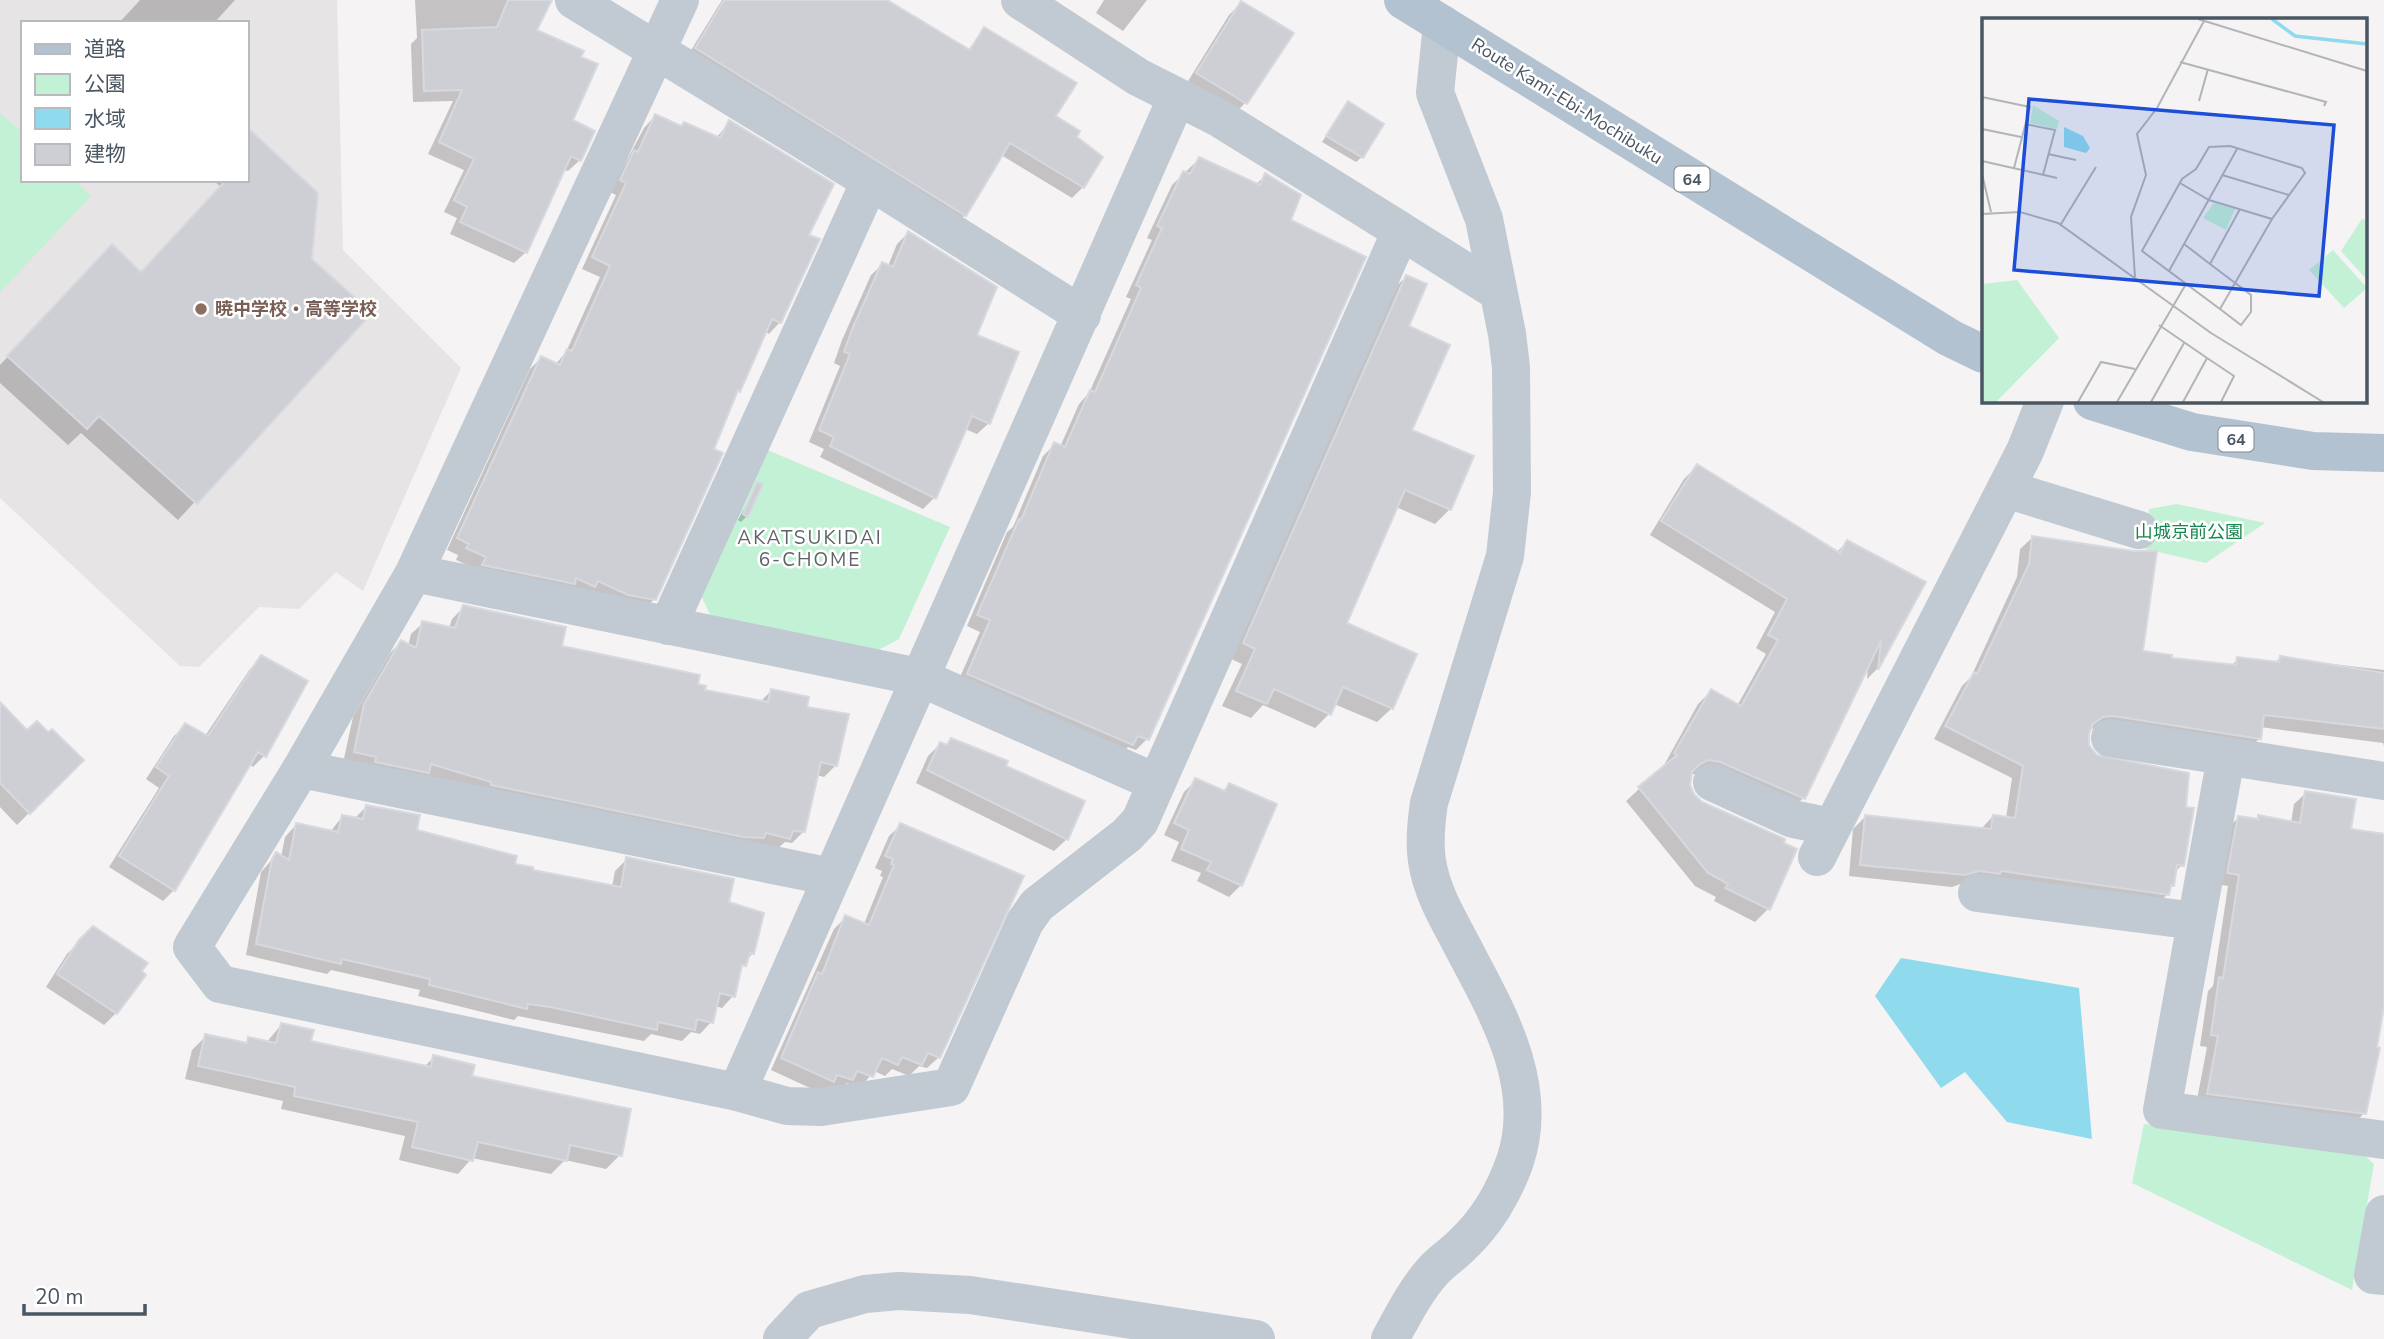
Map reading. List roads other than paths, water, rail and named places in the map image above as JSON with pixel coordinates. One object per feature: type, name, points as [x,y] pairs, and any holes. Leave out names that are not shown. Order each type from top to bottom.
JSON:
[{"type":"main road","name":"Route Kami-Ebi-Mochibuku","points":[[1404,0],[1950,338],[1982,354]]},
{"type":"main road","name":"64","points":[[2095,402],[2193,432],[2313,451],[2384,453]]},
{"type":"street","points":[[574,0],[870,181],[1082,315]]},
{"type":"street","points":[[680,0],[414,573],[301,769],[192,947],[220,984],[737,1091],[787,1107],[821,1107],[951,1087],[1025,922],[1037,905],[1127,835],[1140,821],[1401,231]]},
{"type":"street","points":[[1032,3],[1138,76],[1219,118],[1498,292]]},
{"type":"street","points":[[1391,1339],[1416,1293],[1433,1271],[1484,1221],[1515,1161],[1521,1136],[1518,1070],[1499,1017],[1438,899],[1427,863],[1425,828],[1429,803],[1504,556],[1512,492],[1511,367],[1484,219],[1436,93],[1442,24]]},
{"type":"street","points":[[737,1091],[1177,97]]},
{"type":"street","points":[[668,626],[870,181]]},
{"type":"street","points":[[1712,782],[1793,819],[1825,842],[2038,424],[2045,402]]},
{"type":"street","points":[[2006,488],[2139,530]]},
{"type":"street","points":[[414,573],[919,677],[1157,783]]},
{"type":"street","points":[[2110,738],[2384,781]]},
{"type":"street","points":[[2226,757],[2162,1110],[2384,1140]]},
{"type":"street","points":[[301,769],[832,877]]},
{"type":"street","points":[[1977,893],[2196,921]]},
{"type":"street","points":[[2384,1214],[2373,1275],[2384,1276]]},
{"type":"street","points":[[782,1339],[809,1310],[865,1294],[899,1291],[970,1295],[1256,1339]]},
{"type":"water","points":[[1901,958],[2079,988],[2092,1139],[2007,1122],[1965,1072],[1941,1088],[1875,996]]},
{"type":"place","name":"暁中学校・高等学校","points":[[201,309]]},
{"type":"district","name":"AKATSUKIDAI 6-CHOME","points":[[810,548]]},
{"type":"park label","name":"山城京前公園","points":[[2189,532]]}]
